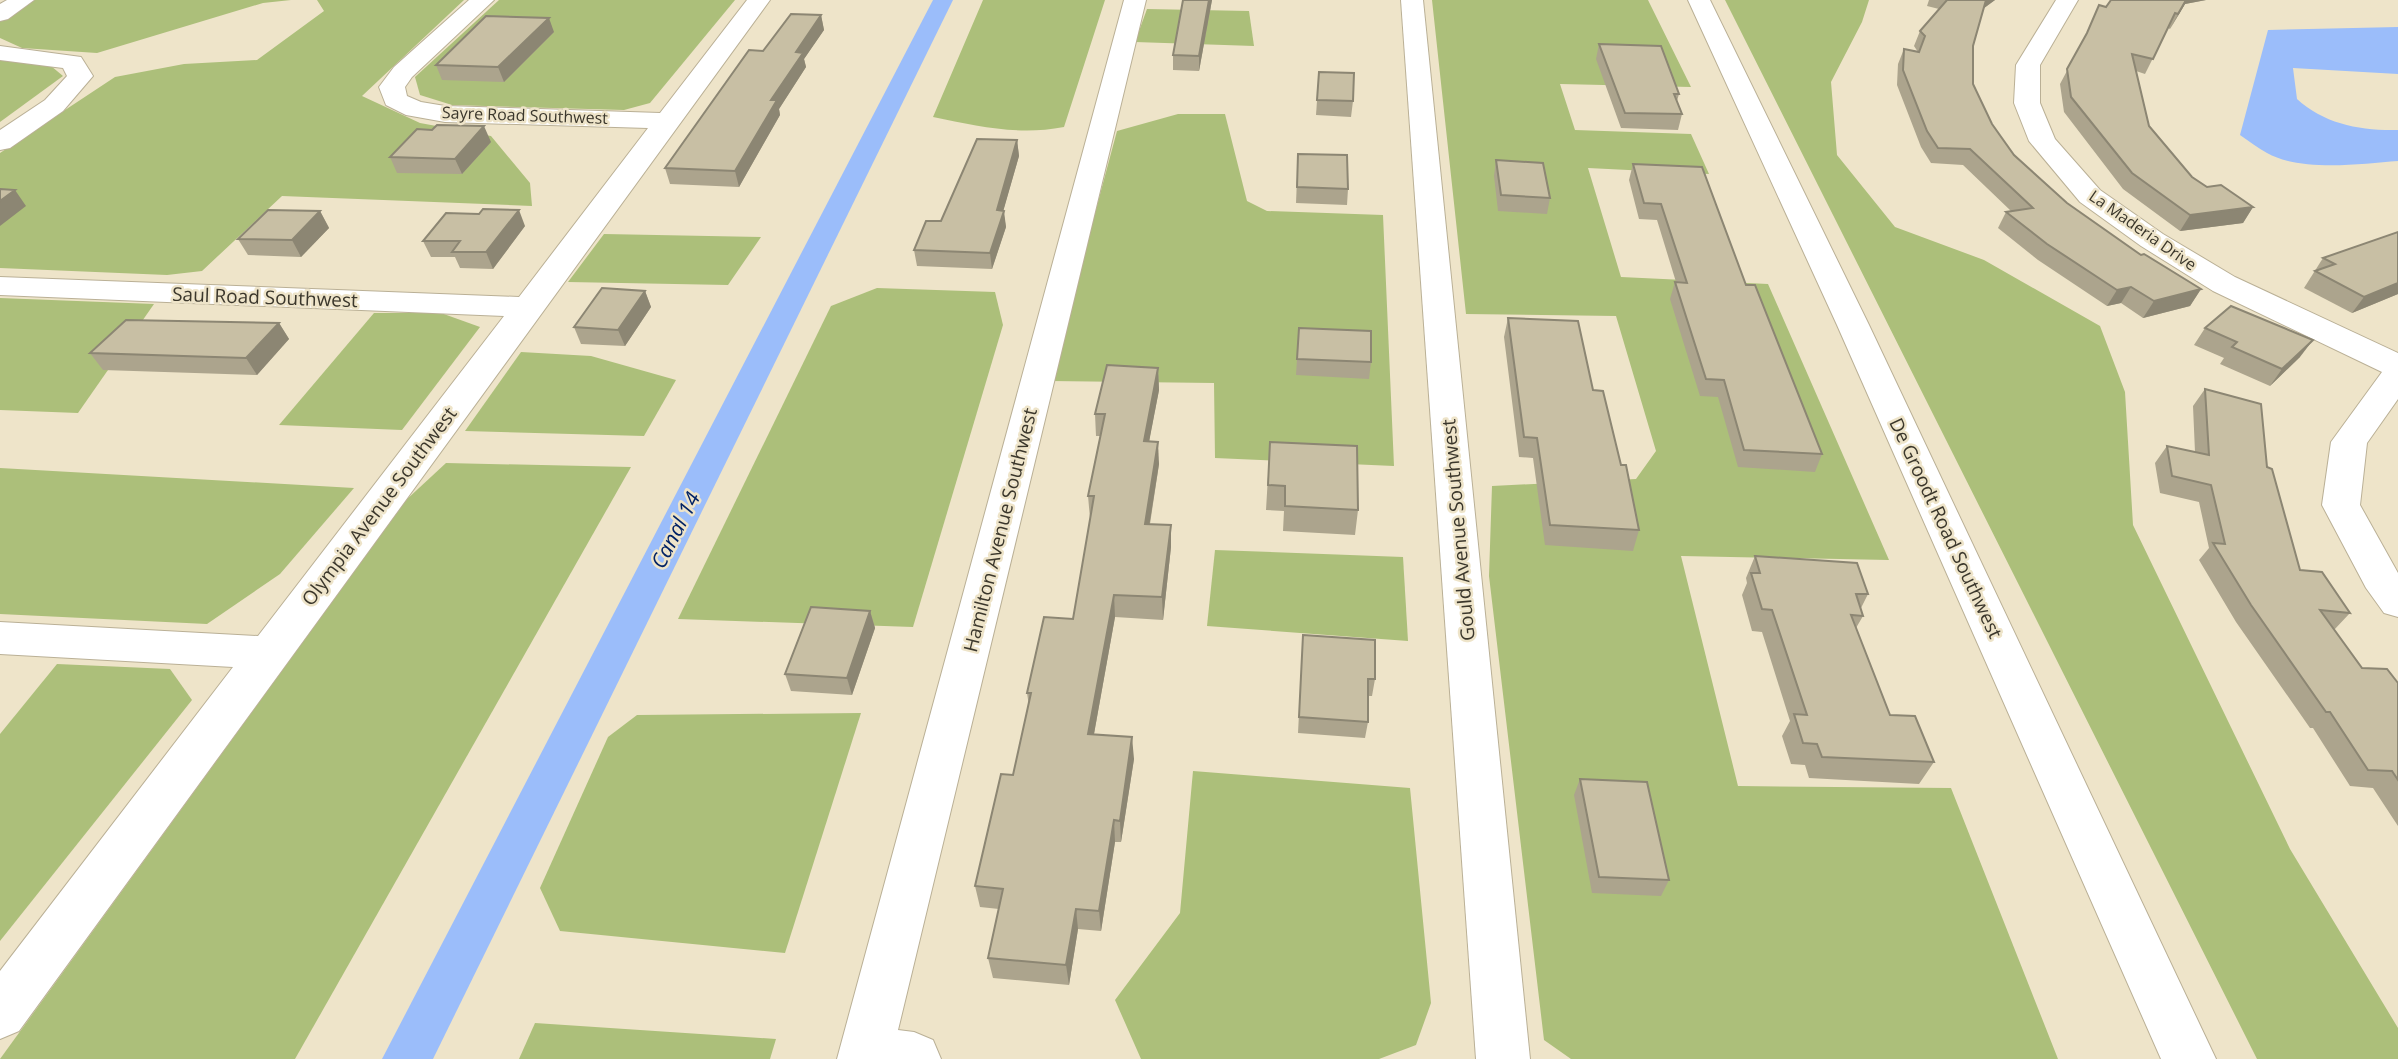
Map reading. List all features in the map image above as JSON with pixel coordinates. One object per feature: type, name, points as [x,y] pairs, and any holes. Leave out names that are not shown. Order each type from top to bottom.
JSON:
[{"type":"street","points":[[0,13],[23,0]]},
{"type":"street","name":"Sayre Road Southwest","points":[[483,0],[403,72],[392,87],[395,100],[415,109],[445,114],[669,121]]},
{"type":"street","name":"Olympia Avenue Southwest","points":[[0,1013],[759,0]]},
{"type":"street","name":"Hamilton Avenue Southwest","points":[[881,1057],[1135,0]]},
{"type":"street","name":"Gould Avenue Southwest","points":[[1412,0],[1503,1059]]},
{"type":"street","name":"De Groodt Road Southwest","points":[[1699,0],[1859,338],[2189,1059]]},
{"type":"street","name":"La Maderia Drive","points":[[2067,0],[2028,65],[2027,103],[2043,141],[2090,195],[2152,240],[2224,284],[2398,366]]},
{"type":"street","points":[[0,53],[72,62],[80,76],[70,91],[50,108],[0,142]]},
{"type":"street","name":"Saul Road Southwest","points":[[0,286],[530,307]]},
{"type":"street","points":[[2398,374],[2349,442],[2341,505],[2380,578],[2398,602]]},
{"type":"street","points":[[0,638],[268,653]]},
{"type":"green space","points":[[33,0],[291,0],[263,3],[97,53],[22,48],[0,38],[0,19]]},
{"type":"green space","points":[[317,0],[464,0],[362,96],[420,123],[491,136],[530,183],[532,206],[282,196],[202,271],[167,275],[0,268],[0,153],[115,77],[184,64],[257,60],[324,11]]},
{"type":"green space","points":[[499,0],[735,0],[650,103],[624,110],[452,105],[420,95],[415,77]]},
{"type":"green space","points":[[983,0],[1105,0],[1064,127],[1014,130],[933,117]]},
{"type":"green space","points":[[1432,0],[1648,0],[1691,87],[1560,84],[1575,130],[1691,134],[1709,174],[1588,168],[1621,277],[1768,284],[1889,560],[1681,556],[1738,786],[1951,788],[2058,1059],[1571,1059],[1544,1040],[1489,576],[1492,486],[1636,479],[1656,451],[1616,316],[1466,314]]},
{"type":"green space","points":[[1725,0],[1869,0],[1862,22],[1831,82],[1837,155],[1895,227],[1984,260],[2100,326],[2125,392],[2133,525],[2290,849],[2398,1028],[2398,1059],[2257,1059]]},
{"type":"green space","points":[[1147,9],[1249,11],[1254,46],[1135,42]]},
{"type":"green space","points":[[0,60],[51,66],[63,76],[0,122]]},
{"type":"green space","points":[[1178,114],[1225,114],[1247,201],[1267,211],[1383,215],[1394,466],[1215,458],[1214,383],[1050,381],[1117,131]]},
{"type":"green space","points":[[604,234],[761,237],[728,285],[568,282]]},
{"type":"green space","points":[[877,288],[995,292],[1003,325],[913,627],[678,619],[831,306]]},
{"type":"green space","points":[[0,298],[154,304],[78,413],[0,410]]},
{"type":"green space","points":[[374,313],[441,313],[480,327],[402,430],[279,425]]},
{"type":"green space","points":[[521,352],[591,356],[676,380],[644,436],[465,431]]},
{"type":"green space","points":[[446,463],[631,467],[295,1059],[0,1059],[405,501]]},
{"type":"green space","points":[[0,468],[354,488],[280,574],[207,624],[0,614]]},
{"type":"green space","points":[[1215,550],[1403,557],[1408,641],[1207,626]]},
{"type":"green space","points":[[57,664],[170,669],[192,700],[0,941],[0,734]]},
{"type":"green space","points":[[861,713],[785,953],[560,931],[540,888],[608,737],[637,715]]},
{"type":"green space","points":[[1193,771],[1410,788],[1431,1003],[1416,1045],[1379,1059],[1141,1059],[1115,1000],[1180,913]]},
{"type":"green space","points":[[535,1023],[776,1039],[770,1059],[519,1059]]},
{"type":"water","points":[[2398,27],[2398,74],[2293,68],[2297,99],[2319,115],[2357,127],[2398,130],[2398,161],[2349,165],[2296,163],[2267,153],[2240,135],[2268,30]]},
{"type":"building","points":[[1183,0],[1209,0],[1199,56],[1173,55]]},
{"type":"building","points":[[1947,0],[1986,0],[1973,46],[1973,84],[1992,124],[2014,155],[2067,203],[2141,255],[2144,254],[2201,289],[2154,301],[2131,287],[2117,290],[2047,244],[2006,212],[2033,208],[1970,149],[1938,148],[1927,131],[1903,70],[1904,49],[1919,52],[1925,36],[1920,31]]},
{"type":"building","points":[[2111,0],[2186,0],[2178,14],[2175,13],[2153,59],[2132,54],[2149,126],[2192,177],[2207,187],[2221,185],[2253,207],[2190,215],[2132,173],[2071,97],[2067,69],[2099,5],[2106,7]]},
{"type":"building","points":[[791,14],[821,15],[796,52],[803,53],[771,100],[777,100],[735,171],[665,168],[749,50],[763,51]]},
{"type":"building","points":[[486,16],[549,18],[498,67],[436,65]]},
{"type":"building","points":[[1599,44],[1661,46],[1679,94],[1674,94],[1682,114],[1625,113]]},
{"type":"building","points":[[1319,72],[1354,73],[1353,101],[1317,100]]},
{"type":"building","points":[[437,125],[484,126],[455,159],[390,157],[417,129],[432,130]]},
{"type":"building","points":[[977,139],[1017,140],[997,210],[1004,211],[990,253],[914,250],[926,221],[941,221]]},
{"type":"building","points":[[1298,154],[1347,155],[1348,189],[1297,187]]},
{"type":"building","points":[[1496,160],[1543,163],[1550,198],[1501,195]]},
{"type":"building","points":[[1633,164],[1702,167],[1746,285],[1755,285],[1822,454],[1744,450],[1724,380],[1706,379],[1675,282],[1687,283],[1661,204],[1644,203]]},
{"type":"building","points":[[0,189],[15,190],[0,201]]},
{"type":"building","points":[[483,209],[519,210],[486,252],[452,252],[460,241],[423,241],[446,213],[479,214]]},
{"type":"building","points":[[268,210],[320,211],[292,240],[238,239]]},
{"type":"building","points":[[2398,232],[2398,283],[2364,297],[2315,271],[2335,264],[2323,258]]},
{"type":"building","points":[[602,288],[645,291],[618,330],[574,327]]},
{"type":"building","points":[[2231,306],[2313,340],[2282,369],[2232,347],[2237,342],[2205,328]]},
{"type":"building","points":[[1508,318],[1578,321],[1593,390],[1603,391],[1621,465],[1626,465],[1639,530],[1550,525],[1537,438],[1524,437]]},
{"type":"building","points":[[126,320],[279,323],[246,358],[90,353]]},
{"type":"building","points":[[1299,328],[1371,331],[1371,362],[1297,359]]},
{"type":"building","points":[[1107,365],[1158,368],[1144,441],[1158,442],[1145,524],[1171,525],[1162,597],[1114,595],[1088,734],[1132,737],[1120,821],[1114,820],[1099,911],[1076,909],[1066,965],[988,958],[1003,889],[975,886],[1001,774],[1013,775],[1044,617],[1073,619],[1094,496],[1088,496],[1105,414],[1095,414]]},
{"type":"building","points":[[2205,389],[2261,404],[2267,467],[2272,469],[2300,570],[2322,572],[2350,613],[2320,610],[2362,668],[2387,669],[2398,683],[2398,780],[2392,771],[2368,770],[2330,712],[2326,712],[2251,605],[2213,543],[2225,544],[2211,485],[2172,476],[2167,446],[2209,455]]},
{"type":"building","points":[[1270,442],[1357,446],[1358,510],[1285,506],[1285,486],[1268,485]]},
{"type":"building","points":[[1755,556],[1857,563],[1868,594],[1856,594],[1863,616],[1851,615],[1890,715],[1915,716],[1934,762],[1822,757],[1817,744],[1803,743],[1794,714],[1807,715],[1772,610],[1762,609],[1751,573],[1760,573]]},
{"type":"building","points":[[811,607],[870,611],[847,678],[785,674]]},
{"type":"building","points":[[1303,635],[1375,640],[1375,679],[1368,679],[1368,722],[1299,717]]},
{"type":"building","points":[[1580,779],[1647,782],[1669,880],[1599,877]]},
{"type":"waterway","name":"Canal 14","points":[[407,1059],[943,0]]}]
